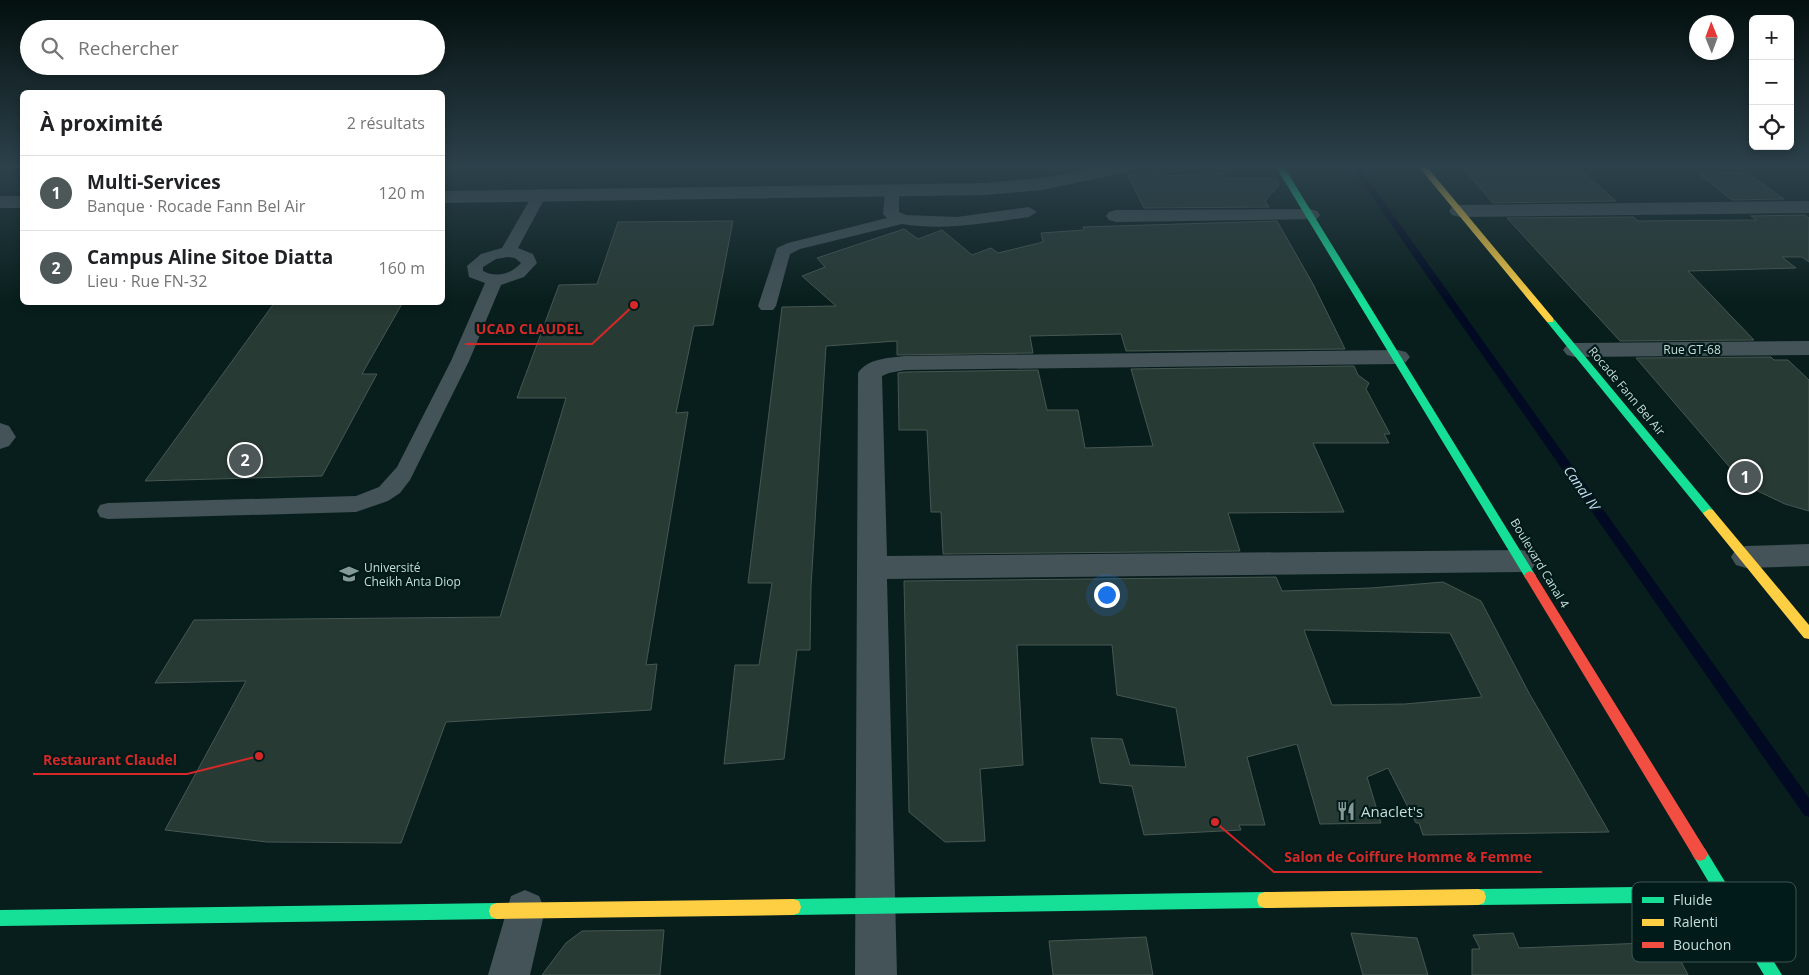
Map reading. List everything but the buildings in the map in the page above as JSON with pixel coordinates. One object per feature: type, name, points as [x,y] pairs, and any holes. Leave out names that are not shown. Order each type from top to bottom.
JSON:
[{"type":"main road","name":"Rocade Fann Bel Air","points":[[1460,212],[1809,634]]},
{"type":"main road","name":"Boulevard Canal 4","points":[[1310,214],[1717,882]]},
{"type":"main road","points":[[0,918],[1632,895]]},
{"type":"main road","name":"Boulevard Canal 4","points":[[1766,962],[1774,975]]},
{"type":"street","points":[[1116,216],[1310,214]]},
{"type":"street","name":"Rue GT-68","points":[[1575,350],[1809,348]]},
{"type":"street","points":[[876,975],[870,373],[883,366],[905,363],[1398,357]]},
{"type":"street","points":[[0,432],[3,437],[0,440]]},
{"type":"street","points":[[1746,556],[1809,556]]},
{"type":"street","points":[[872,568],[1522,560]]},
{"type":"street","points":[[509,975],[525,910]]},
{"type":"lane","points":[[508,252],[530,212]]},
{"type":"lane","points":[[891,212],[899,220]]},
{"type":"lane","points":[[767,306],[783,252],[794,246],[899,220],[953,222],[1025,212]]},
{"type":"lane","points":[[508,252],[519,253],[527,257],[529,263],[524,271],[511,278],[495,280],[482,278],[475,274],[475,266],[482,259],[494,254],[508,252]]},
{"type":"lane","points":[[108,511],[356,504],[374,499],[388,492],[399,481],[407,467],[460,361],[495,280]]},
{"type":"waterway","name":"Canal IV","points":[[1387,212],[1809,810]]},
{"type":"traffic: fast","points":[[1308,212],[1530,576]]},
{"type":"traffic: fast","points":[[1550,320],[1709,513]]},
{"type":"traffic: fast","points":[[1700,854],[1717,882]]},
{"type":"traffic: fast","points":[[1478,897],[1632,895]]},
{"type":"traffic: fast","points":[[793,907],[1265,900]]},
{"type":"traffic: fast","points":[[0,918],[497,911]]},
{"type":"traffic: fast","points":[[1766,962],[1774,975]]},
{"type":"traffic: slow","points":[[1461,212],[1550,320]]},
{"type":"traffic: slow","points":[[1709,513],[1809,634]]},
{"type":"traffic: slow","points":[[1265,900],[1478,897]]},
{"type":"traffic: slow","points":[[497,911],[793,907]]},
{"type":"traffic: jam","points":[[1530,576],[1700,854]]},
{"type":"place","name":"UCAD CLAUDEL","points":[[634,305]]},
{"type":"place","name":"Campus Aline Sitoe Diatta","points":[[245,460]]},
{"type":"place","name":"Multi-Services","points":[[1745,477]]},
{"type":"place","name":"Université Cheikh Anta Diop","points":[[349,574]]},
{"type":"place","name":"Restaurant Claudel","points":[[259,756]]},
{"type":"place","name":"Anaclet's","points":[[1346,811]]},
{"type":"place","name":"Salon de Coiffure Homme & Femme","points":[[1215,822]]}]
